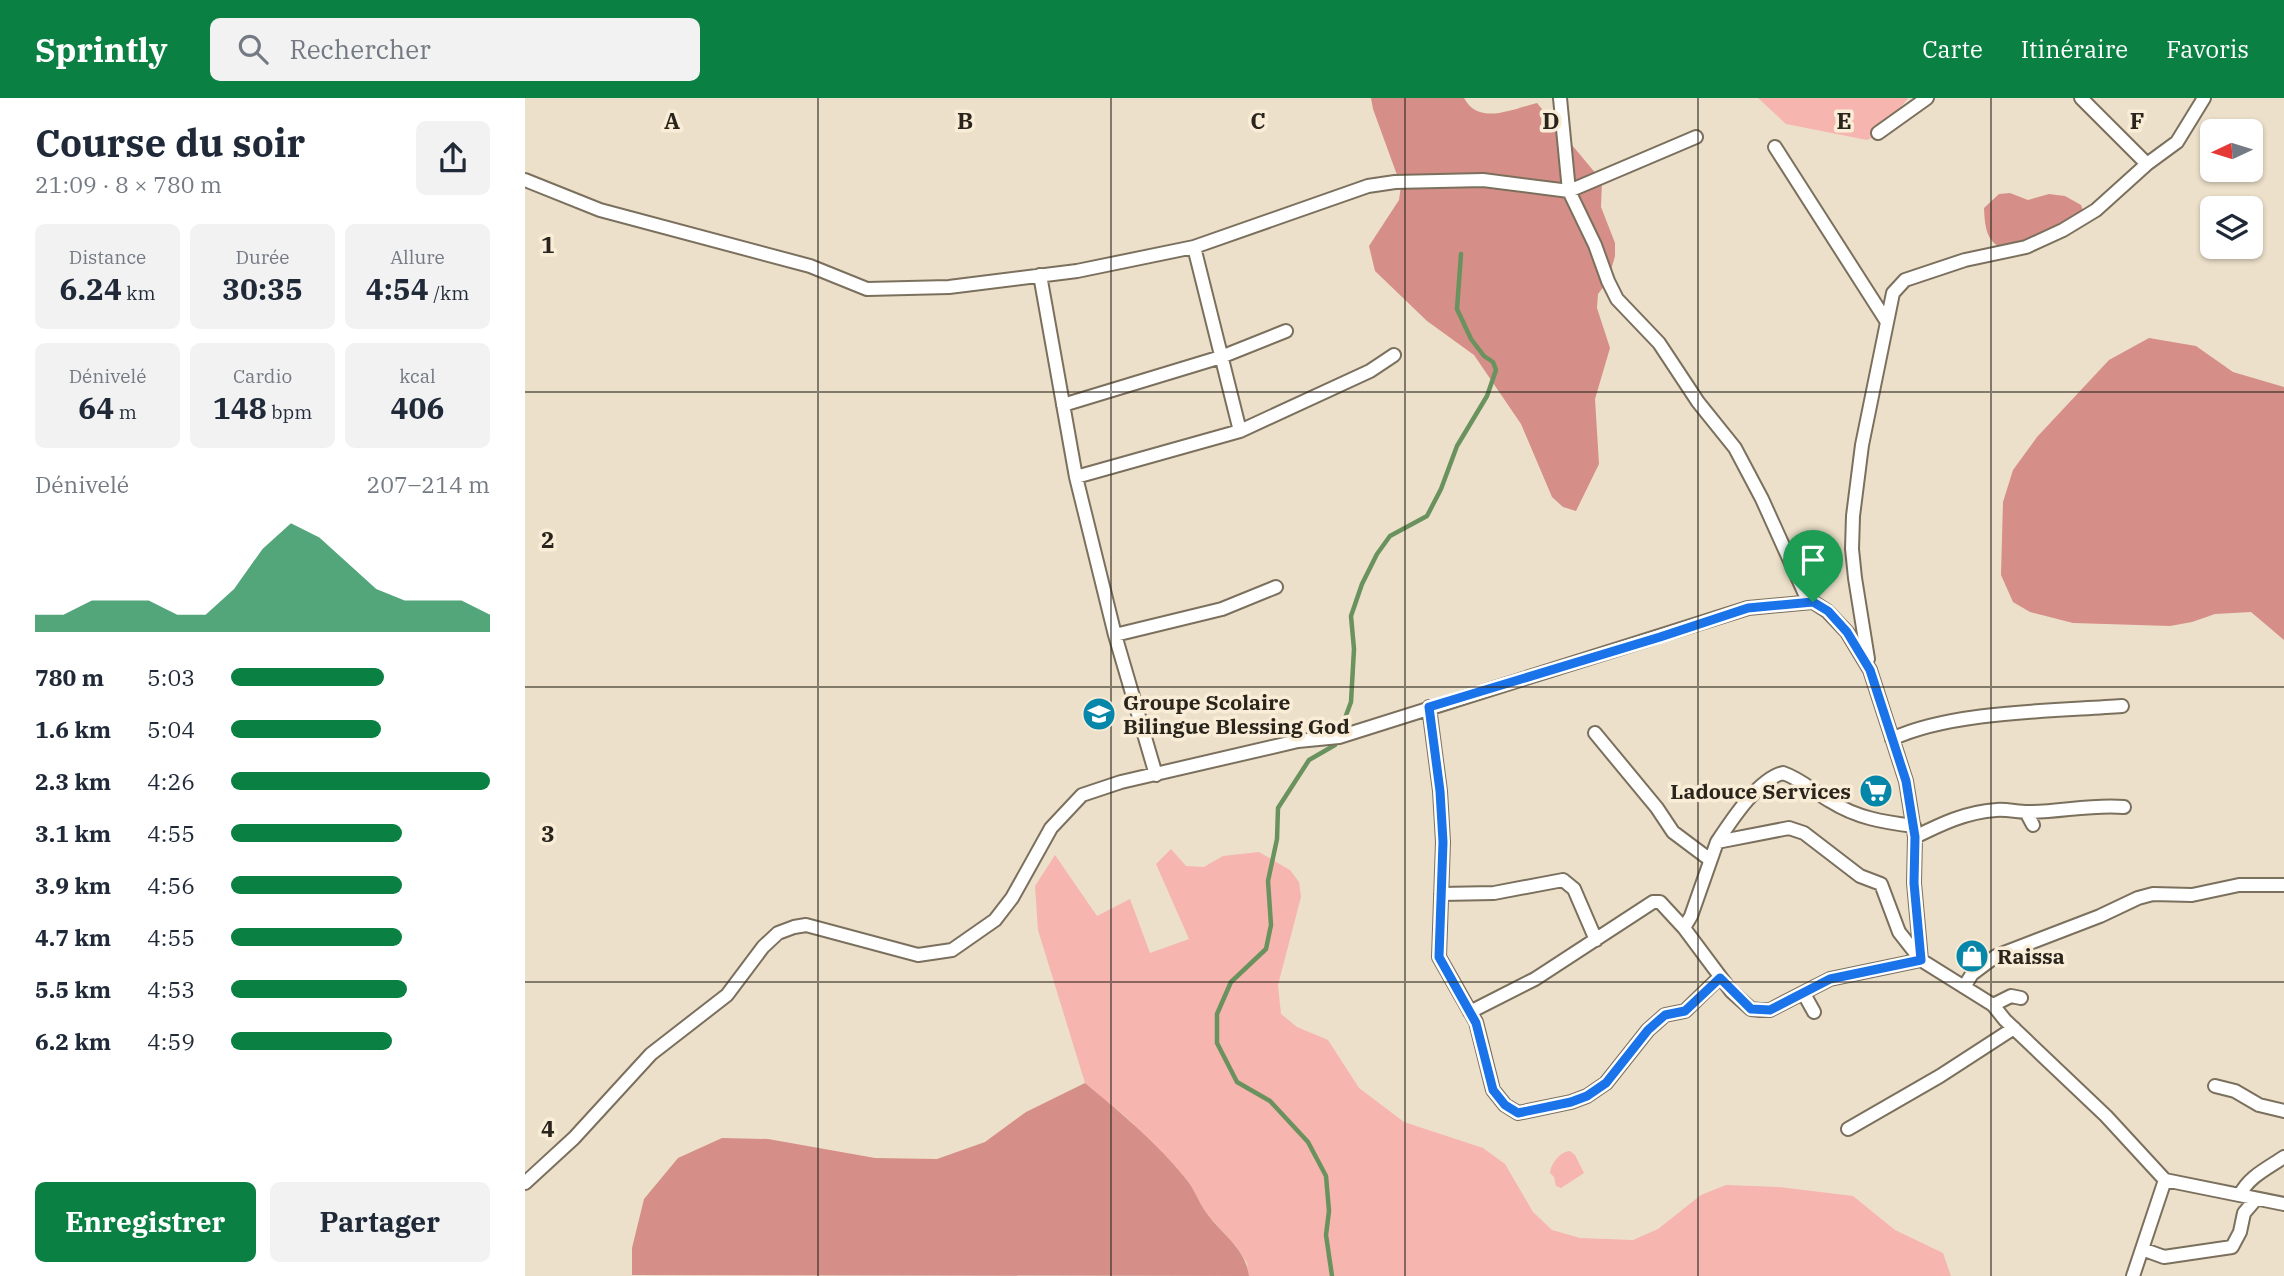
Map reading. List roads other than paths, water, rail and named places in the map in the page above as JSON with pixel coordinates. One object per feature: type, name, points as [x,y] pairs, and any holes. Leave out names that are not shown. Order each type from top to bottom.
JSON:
[{"type":"street","points":[[1560,98],[1569,191],[1617,299],[1659,343],[1698,402],[1735,448],[1762,499],[1797,579],[1813,602],[1828,611],[1847,632],[1870,670]]},
{"type":"street","points":[[1878,133],[1927,98]]},
{"type":"street","points":[[2081,98],[2147,164]]},
{"type":"street","points":[[1921,960],[1914,883],[1914,831],[1908,788],[1870,670],[1852,549],[1853,516],[1862,445],[1893,293],[1905,280],[1965,260],[2027,247],[2096,210],[2184,135],[2204,98]]},
{"type":"street","points":[[525,180],[600,211],[810,266],[867,289],[949,287],[1077,271],[1193,247],[1368,186],[1483,180],[1569,191],[1696,137]]},
{"type":"street","points":[[1775,147],[1887,322]]},
{"type":"street","points":[[1193,247],[1240,431]]},
{"type":"street","points":[[1041,275],[1076,477],[1115,635],[1156,775]]},
{"type":"street","points":[[1063,405],[1221,357],[1286,331]]},
{"type":"street","points":[[1076,477],[1240,431],[1370,371],[1394,355]]},
{"type":"street","points":[[1115,635],[1234,606],[1276,587]]},
{"type":"street","points":[[525,1183],[574,1138],[651,1054],[727,995],[763,947],[778,933],[794,926],[806,925],[918,955],[952,950],[995,920],[1012,898],[1051,828],[1082,795],[1121,782],[1298,741],[1339,737],[1748,608],[1813,602]]},
{"type":"street","points":[[1892,739],[1922,729],[1977,718],[2122,706]]},
{"type":"street","points":[[1429,707],[1440,791],[1443,842],[1439,957],[1480,1034],[1493,1090],[1505,1105],[1518,1113],[1587,1096],[1606,1083],[1648,1030],[1665,1015],[1685,1011],[1720,978]]},
{"type":"street","points":[[1595,733],[1674,832],[1709,859]]},
{"type":"street","points":[[1684,928],[1717,842],[1730,822],[1767,780],[1783,773],[1861,817],[1914,831],[1977,812],[2026,812],[2089,805],[2124,807]]},
{"type":"street","points":[[2026,812],[2033,825]]},
{"type":"street","points":[[1717,842],[1777,829],[1789,828],[1804,833],[1854,872],[1881,884],[1899,932],[1921,960],[1993,1005],[2106,1116],[2165,1180],[2284,1204]]},
{"type":"street","points":[[1441,894],[1494,893],[1563,880],[1574,889],[1595,940]]},
{"type":"street","points":[[1963,987],[1972,974],[1996,956],[2100,916],[2138,898],[2153,894],[2192,895],[2239,885],[2284,885]]},
{"type":"street","points":[[1470,1012],[1535,979],[1653,902],[1660,902],[1684,928],[1720,978],[1751,1009],[1770,1010],[1830,979],[1921,960]]},
{"type":"street","points":[[1804,994],[1814,1012]]},
{"type":"street","points":[[1993,1005],[2011,996],[2021,998]]},
{"type":"street","points":[[1848,1129],[1918,1090],[2014,1028]]},
{"type":"street","points":[[2215,1086],[2235,1091],[2259,1105],[2284,1111]]},
{"type":"street","points":[[2240,1195],[2243,1188],[2255,1177],[2284,1157]]},
{"type":"street","points":[[2133,1276],[2165,1180]]},
{"type":"street","points":[[2142,1249],[2164,1257],[2234,1246],[2244,1213],[2256,1199]]},
{"type":"waterway","points":[[1332,1276],[1326,1235],[1329,1211],[1326,1176],[1308,1142],[1270,1101],[1237,1082],[1217,1043],[1217,1014],[1231,982],[1266,949],[1271,925],[1268,881],[1277,839],[1278,808],[1309,760],[1335,745],[1351,702],[1354,649],[1351,616],[1362,584],[1377,554],[1390,536],[1427,516],[1441,489],[1457,446],[1487,396],[1496,370],[1493,362],[1484,356],[1471,339],[1457,309],[1461,254]]},
{"type":"place","name":"Groupe Scolaire Bilingue Blessing God","points":[[1099,714]]},
{"type":"place","name":"Ladouce Services","points":[[1876,791]]},
{"type":"place","name":"Raissa","points":[[1972,956]]}]
